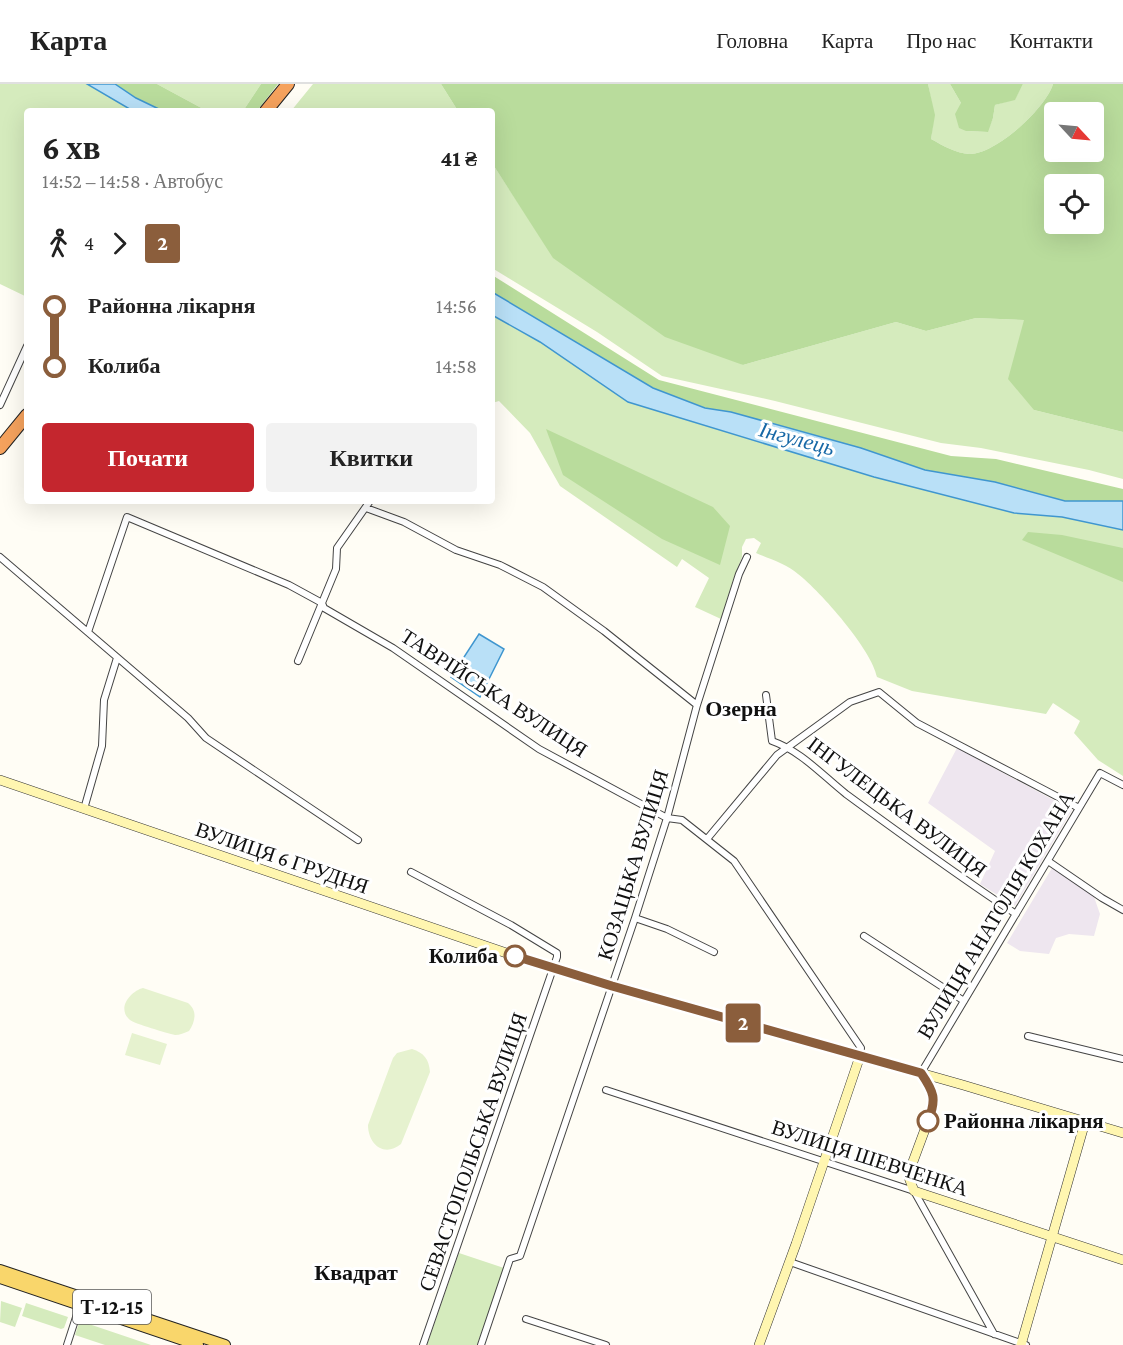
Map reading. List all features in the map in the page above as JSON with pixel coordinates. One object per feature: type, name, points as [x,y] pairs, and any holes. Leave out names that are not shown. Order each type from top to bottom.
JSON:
[{"type":"highway","points":[[268,108],[288,84]]},
{"type":"highway","points":[[0,448],[24,419]]},
{"type":"main road","name":"Т-12-15","points":[[0,1270],[198,1345]]},
{"type":"main road","name":"Т-12-15","points":[[0,1278],[225,1345]]},
{"type":"street","points":[[0,405],[24,353]]},
{"type":"street","points":[[298,661],[336,568],[338,548],[368,504],[456,550],[500,566],[543,587],[604,631],[697,705]]},
{"type":"street","name":"ТАВРІЙСЬКА ВУЛИЦЯ","points":[[88,632],[127,517],[289,585],[322,603],[324,608],[440,678],[539,748],[667,818],[682,820],[734,861],[861,1048],[860,1056]]},
{"type":"street","name":"ВУЛИЦЯ 6 ГРУДНЯ","points":[[0,557],[188,718],[207,738],[358,840]]},
{"type":"street","name":"КОЗАЦЬКА ВУЛИЦЯ","points":[[481,1345],[510,1259],[520,1256],[635,918],[667,818],[697,705],[739,574],[747,557]]},
{"type":"street","points":[[84,809],[102,746],[104,700],[117,658]]},
{"type":"street","points":[[707,839],[777,755],[850,702],[879,692],[917,723],[1079,808]]},
{"type":"street","name":"ІНГУЛЕЦЬКА ВУЛИЦЯ","points":[[766,695],[772,741],[788,747],[844,792],[1016,914]]},
{"type":"street","name":"ВУЛИЦЯ АНАТОЛІЯ КОХАНА","points":[[921,1073],[1100,773],[1123,785]]},
{"type":"street","name":"ВУЛИЦЯ 6 ГРУДНЯ","points":[[0,780],[554,969],[1123,1133]]},
{"type":"street","points":[[1048,861],[1123,910]]},
{"type":"street","points":[[411,872],[511,925],[557,953],[554,969]]},
{"type":"street","points":[[635,918],[667,929],[714,952]]},
{"type":"street","points":[[864,936],[964,1001]]},
{"type":"street","name":"СЕВАСТОПОЛЬСЬКА ВУЛИЦЯ","points":[[423,1345],[554,969]]},
{"type":"street","points":[[1028,1036],[1123,1059]]},
{"type":"street","points":[[759,1345],[825,1162],[860,1056]]},
{"type":"street","points":[[921,1073],[930,1086],[934,1105],[908,1175],[914,1191],[994,1334]]},
{"type":"street","name":"ВУЛИЦЯ ШЕВЧЕНКА","points":[[606,1090],[1123,1260]]},
{"type":"street","points":[[790,1262],[1023,1344],[1085,1122]]},
{"type":"street","points":[[67,1345],[82,1301]]},
{"type":"street","points":[[526,1319],[606,1345]]},
{"type":"shaded area","points":[[957,748],[1072,810],[1015,906],[980,884],[995,851],[928,803]]},
{"type":"shaded area","points":[[1052,868],[1093,894],[1100,914],[1094,936],[1069,934],[1056,938],[1049,954],[1020,951],[1007,943]]},
{"type":"green space","points":[[0,84],[87,84],[128,108],[24,108],[24,296],[0,284]]},
{"type":"green space","points":[[115,84],[157,84],[201,108],[157,108]]},
{"type":"green space","points":[[157,84],[261,84],[245,108],[201,108]]},
{"type":"green space","points":[[261,84],[278,84],[259,108],[245,108]]},
{"type":"green space","points":[[313,84],[441,84],[456,108],[293,108]]},
{"type":"green space","points":[[441,84],[928,84],[935,115],[931,139],[955,151],[970,154],[993,146],[1019,128],[1041,105],[1053,84],[1123,84],[1123,432],[1034,410],[1008,379],[1024,320],[976,318],[926,331],[896,322],[743,365],[665,337],[553,258],[495,168],[495,108],[456,108]]},
{"type":"green space","points":[[928,84],[950,84],[961,103],[966,131],[987,132],[995,105],[1015,99],[1023,84],[1053,84],[1041,105],[1019,128],[981,152],[965,154],[931,139],[934,115]]},
{"type":"green space","points":[[950,84],[1023,84],[1015,100],[995,105],[988,132],[966,131],[959,128],[955,114],[961,103]]},
{"type":"green space","points":[[495,168],[554,258],[743,365],[896,322],[926,331],[976,318],[1024,320],[1034,410],[1123,432],[1123,479],[981,448],[941,443],[775,401],[662,376],[597,332],[495,270]]},
{"type":"green space","points":[[495,277],[659,380],[951,456],[996,459],[1123,489],[1123,501],[1065,501],[995,482],[925,470],[861,448],[731,412],[705,408],[653,388],[495,294]]},
{"type":"green space","points":[[495,317],[540,342],[628,402],[1014,513],[1062,517],[1123,530],[1123,776],[1098,760],[1074,733],[1080,721],[1053,703],[1046,714],[912,691],[877,677],[866,652],[832,607],[794,570],[756,553],[761,543],[754,538],[746,539],[742,547],[742,557],[721,619],[695,607],[709,578],[682,559],[677,567],[560,486],[530,433],[499,401],[495,402]]},
{"type":"green space","points":[[546,429],[713,507],[730,526],[720,565],[662,539],[563,475]]},
{"type":"green space","points":[[1028,532],[1062,535],[1123,548],[1123,582],[1022,540]]},
{"type":"green space","points":[[143,988],[188,1003],[195,1017],[189,1031],[175,1035],[130,1020],[124,1010],[125,1005],[130,996]]},
{"type":"green space","points":[[132,1033],[167,1044],[160,1065],[125,1055]]},
{"type":"green space","points":[[412,1049],[425,1057],[430,1072],[401,1144],[389,1150],[383,1149],[374,1143],[368,1125],[393,1058],[397,1053]]},
{"type":"green space","points":[[459,1253],[504,1268],[477,1345],[427,1345]]},
{"type":"green space","points":[[1,1301],[22,1308],[15,1327],[0,1322]]},
{"type":"green space","points":[[26,1303],[68,1317],[64,1328],[22,1316]]},
{"type":"green space","points":[[83,1322],[151,1345],[105,1345],[75,1335],[79,1323]]},
{"type":"water","points":[[87,84],[115,84],[157,108],[128,108]]},
{"type":"water","name":"Інгулець","points":[[495,294],[653,388],[705,408],[731,412],[861,448],[925,470],[995,482],[1065,501],[1123,501],[1123,530],[1062,517],[1014,513],[874,477],[628,402],[540,342],[495,317]]},
{"type":"water","points":[[479,634],[504,649],[480,697],[451,677]]},
{"type":"bus line","name":"2","points":[[515,956],[612,986],[921,1073],[934,1097],[934,1105],[928,1121]]},
{"type":"place","name":"Колиба","points":[[515,956]]},
{"type":"place","name":"Районна лікарня","points":[[928,1121]]},
{"type":"district","name":"Озерна","points":[[741,708]]},
{"type":"district","name":"Квадрат","points":[[356,1272]]}]
